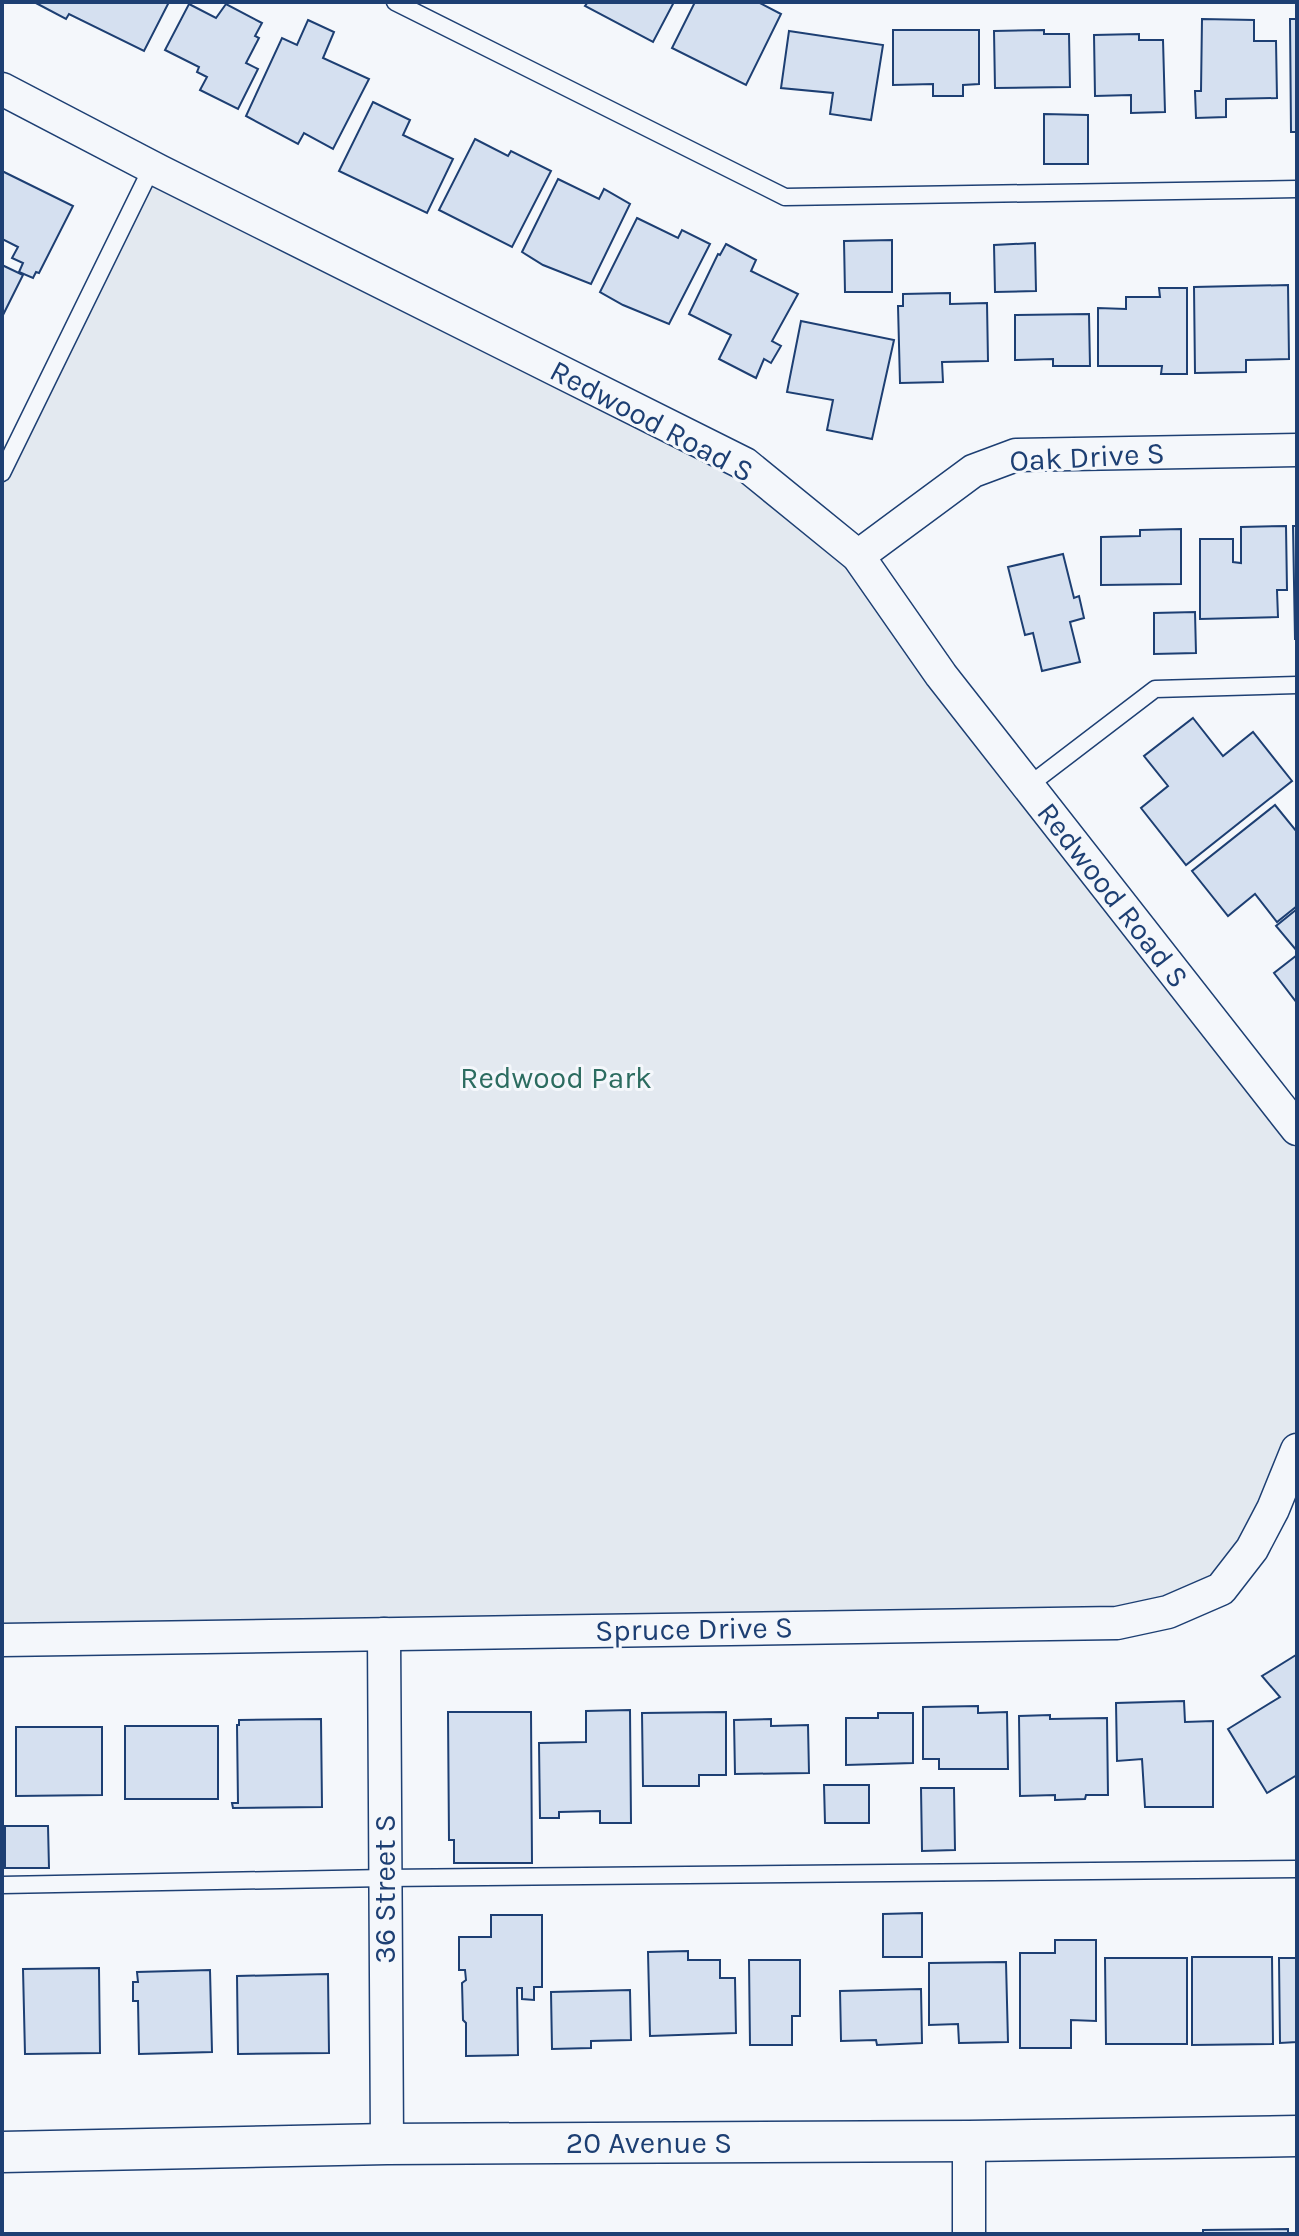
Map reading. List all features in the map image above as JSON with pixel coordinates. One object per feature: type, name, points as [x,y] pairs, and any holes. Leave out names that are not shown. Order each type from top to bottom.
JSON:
[{"type":"street","name":"Redwood Road S","points":[[2,89],[745,464],[858,556],[941,675],[1297,1129]]},
{"type":"street","name":"Oak Drive S","points":[[858,556],[973,471],[1016,455],[1297,450]]},
{"type":"street","name":"Spruce Drive S","points":[[2,1640],[1117,1623],[1168,1612],[1221,1589],[1252,1549],[1273,1509],[1297,1450]]},
{"type":"street","name":"36 Street S","points":[[384,1634],[387,2144]]},
{"type":"street","name":"20 Avenue S","points":[[2,2152],[387,2144],[1297,2136]]},
{"type":"street","points":[[969,2141],[969,2234]]},
{"type":"lane","points":[[395,2],[785,197],[1297,189]]},
{"type":"lane","points":[[2,473],[152,167]]},
{"type":"lane","points":[[1028,786],[1155,689],[1297,685]]},
{"type":"lane","points":[[2,1885],[1297,1869]]},
{"type":"green space","name":"Redwood Park","points":[[159,171],[745,464],[858,556],[1297,1129],[1297,1450],[1252,1549],[1168,1612],[2,1640],[2,476]]},
{"type":"building","points":[[34,2],[169,2],[144,51],[69,14],[66,19]]},
{"type":"building","points":[[588,2],[674,2],[653,42],[585,6]]},
{"type":"building","points":[[695,2],[758,2],[781,14],[746,85],[672,48]]},
{"type":"building","points":[[189,4],[216,18],[226,4],[262,23],[255,36],[259,38],[246,63],[258,69],[238,109],[200,90],[207,77],[197,72],[199,67],[165,50]]},
{"type":"building","points":[[1202,19],[1254,20],[1254,41],[1276,41],[1277,98],[1226,99],[1226,117],[1196,118],[1195,91],[1201,91]]},
{"type":"building","points":[[1290,19],[1297,19],[1297,132],[1291,132]]},
{"type":"building","points":[[308,20],[334,32],[323,58],[369,79],[333,149],[304,133],[298,144],[246,116],[282,38],[297,45]]},
{"type":"building","points":[[893,30],[979,30],[979,84],[963,85],[963,96],[933,96],[933,84],[893,85]]},
{"type":"building","points":[[1044,30],[1044,34],[1069,34],[1070,87],[995,88],[994,31]]},
{"type":"building","points":[[789,31],[883,45],[871,120],[830,114],[833,93],[781,88]]},
{"type":"building","points":[[1139,34],[1139,40],[1163,40],[1165,112],[1131,113],[1131,95],[1095,96],[1094,35]]},
{"type":"building","points":[[373,102],[410,120],[403,135],[453,159],[427,213],[339,171]]},
{"type":"building","points":[[1044,114],[1088,115],[1088,164],[1044,164]]},
{"type":"building","points":[[475,139],[508,156],[511,151],[551,171],[512,247],[439,210]]},
{"type":"building","points":[[2,171],[73,206],[39,273],[36,272],[33,278],[19,272],[23,263],[12,258],[18,247],[2,239]]},
{"type":"building","points":[[558,179],[599,199],[604,189],[630,204],[591,284],[543,265],[522,252]]},
{"type":"building","points":[[637,218],[678,238],[682,230],[710,244],[669,324],[600,292]]},
{"type":"building","points":[[892,240],[892,292],[845,292],[844,241]]},
{"type":"building","points":[[1035,243],[1036,291],[995,292],[994,245]]},
{"type":"building","points":[[726,244],[756,260],[751,271],[798,294],[772,341],[781,346],[771,363],[764,359],[756,378],[719,359],[731,335],[689,314]]},
{"type":"building","points":[[2,265],[23,275],[2,317]]},
{"type":"building","points":[[1288,285],[1289,359],[1246,360],[1246,372],[1195,373],[1194,287]]},
{"type":"building","points":[[1159,288],[1187,288],[1187,374],[1161,374],[1162,366],[1098,366],[1098,308],[1126,309],[1126,297],[1160,297]]},
{"type":"building","points":[[950,293],[950,304],[987,303],[988,361],[942,362],[943,382],[900,383],[898,306],[903,306],[903,294]]},
{"type":"building","points":[[1089,314],[1090,366],[1053,366],[1053,359],[1015,360],[1015,315]]},
{"type":"building","points":[[801,321],[894,340],[872,439],[827,430],[833,400],[787,392]]},
{"type":"building","points":[[1286,526],[1287,590],[1277,590],[1278,617],[1200,619],[1200,539],[1233,539],[1233,562],[1241,563],[1241,527]]},
{"type":"building","points":[[1293,526],[1297,526],[1297,639],[1295,639]]},
{"type":"building","points":[[1181,529],[1181,584],[1101,585],[1101,537],[1140,536],[1140,530]]},
{"type":"building","points":[[1063,554],[1074,598],[1079,596],[1084,618],[1070,622],[1080,662],[1042,671],[1033,633],[1025,635],[1008,567]]},
{"type":"building","points":[[1195,612],[1196,653],[1154,654],[1154,613]]},
{"type":"building","points":[[1193,718],[1223,756],[1253,732],[1292,781],[1186,865],[1141,808],[1168,786],[1144,756]]},
{"type":"building","points":[[1275,805],[1297,832],[1297,906],[1277,922],[1255,894],[1228,916],[1192,871]]},
{"type":"building","points":[[1297,909],[1297,951],[1276,926]]},
{"type":"building","points":[[1297,955],[1297,1003],[1274,973]]},
{"type":"building","points":[[1296,1655],[1297,1775],[1267,1793],[1228,1729],[1280,1697],[1262,1676]]},
{"type":"building","points":[[1184,1701],[1185,1722],[1213,1721],[1213,1807],[1145,1807],[1142,1759],[1117,1761],[1116,1703]]},
{"type":"building","points":[[978,1706],[978,1713],[1007,1712],[1008,1769],[939,1769],[939,1759],[923,1759],[923,1707]]},
{"type":"building","points":[[630,1710],[631,1823],[600,1823],[600,1811],[559,1812],[559,1818],[540,1818],[539,1743],[586,1742],[586,1711]]},
{"type":"building","points":[[448,1712],[531,1712],[532,1863],[454,1863],[454,1840],[449,1840]]},
{"type":"building","points":[[726,1712],[726,1775],[699,1775],[699,1786],[643,1786],[642,1713]]},
{"type":"building","points":[[878,1713],[913,1713],[913,1763],[846,1765],[846,1718],[878,1718]]},
{"type":"building","points":[[1050,1715],[1050,1719],[1107,1718],[1108,1795],[1055,1800],[1055,1795],[1020,1796],[1019,1716]]},
{"type":"building","points":[[321,1719],[322,1807],[233,1808],[232,1803],[238,1803],[239,1720]]},
{"type":"building","points":[[771,1719],[771,1726],[808,1725],[809,1773],[735,1774],[734,1720]]},
{"type":"building","points":[[125,1726],[218,1726],[218,1799],[125,1799]]},
{"type":"building","points":[[16,1727],[102,1727],[102,1795],[16,1796]]},
{"type":"building","points":[[824,1785],[869,1785],[869,1823],[825,1823]]},
{"type":"building","points":[[921,1788],[954,1788],[955,1850],[922,1851]]},
{"type":"building","points":[[5,1826],[48,1826],[49,1868],[5,1868]]},
{"type":"building","points":[[922,1913],[922,1957],[883,1957],[883,1914]]},
{"type":"building","points":[[491,1915],[542,1915],[542,1987],[534,1987],[534,2000],[522,1999],[522,1988],[517,1988],[518,2055],[466,2056],[462,1983],[466,1980],[465,1970],[459,1970],[459,1937],[491,1937]]},
{"type":"building","points":[[1055,1940],[1096,1940],[1096,2021],[1071,2020],[1071,2048],[1020,2048],[1020,1953],[1055,1953]]},
{"type":"building","points":[[688,1951],[688,1960],[720,1960],[720,1978],[735,1978],[736,2033],[650,2036],[648,1952]]},
{"type":"building","points":[[1192,1957],[1272,1957],[1273,2044],[1192,2045]]},
{"type":"building","points":[[1105,1958],[1187,1958],[1187,2044],[1106,2044]]},
{"type":"building","points":[[1279,1958],[1297,1958],[1297,2042],[1280,2043]]},
{"type":"building","points":[[749,1960],[800,1960],[800,2016],[792,2016],[792,2045],[750,2045]]},
{"type":"building","points":[[1006,1962],[1008,2042],[959,2043],[958,2024],[929,2025],[929,1963]]},
{"type":"building","points":[[99,1968],[100,2053],[25,2054],[23,1969]]},
{"type":"building","points":[[210,1970],[212,2052],[139,2054],[138,2001],[133,2001],[133,1982],[138,1982],[137,1972]]},
{"type":"building","points":[[328,1974],[329,2053],[238,2054],[237,1976]]},
{"type":"building","points":[[921,1989],[922,2043],[877,2045],[876,2040],[841,2041],[840,1991]]},
{"type":"building","points":[[630,1990],[631,2040],[591,2041],[591,2048],[552,2049],[551,1992]]},
{"type":"building","points":[[1288,2229],[1288,2234],[1203,2234],[1203,2230]]}]
